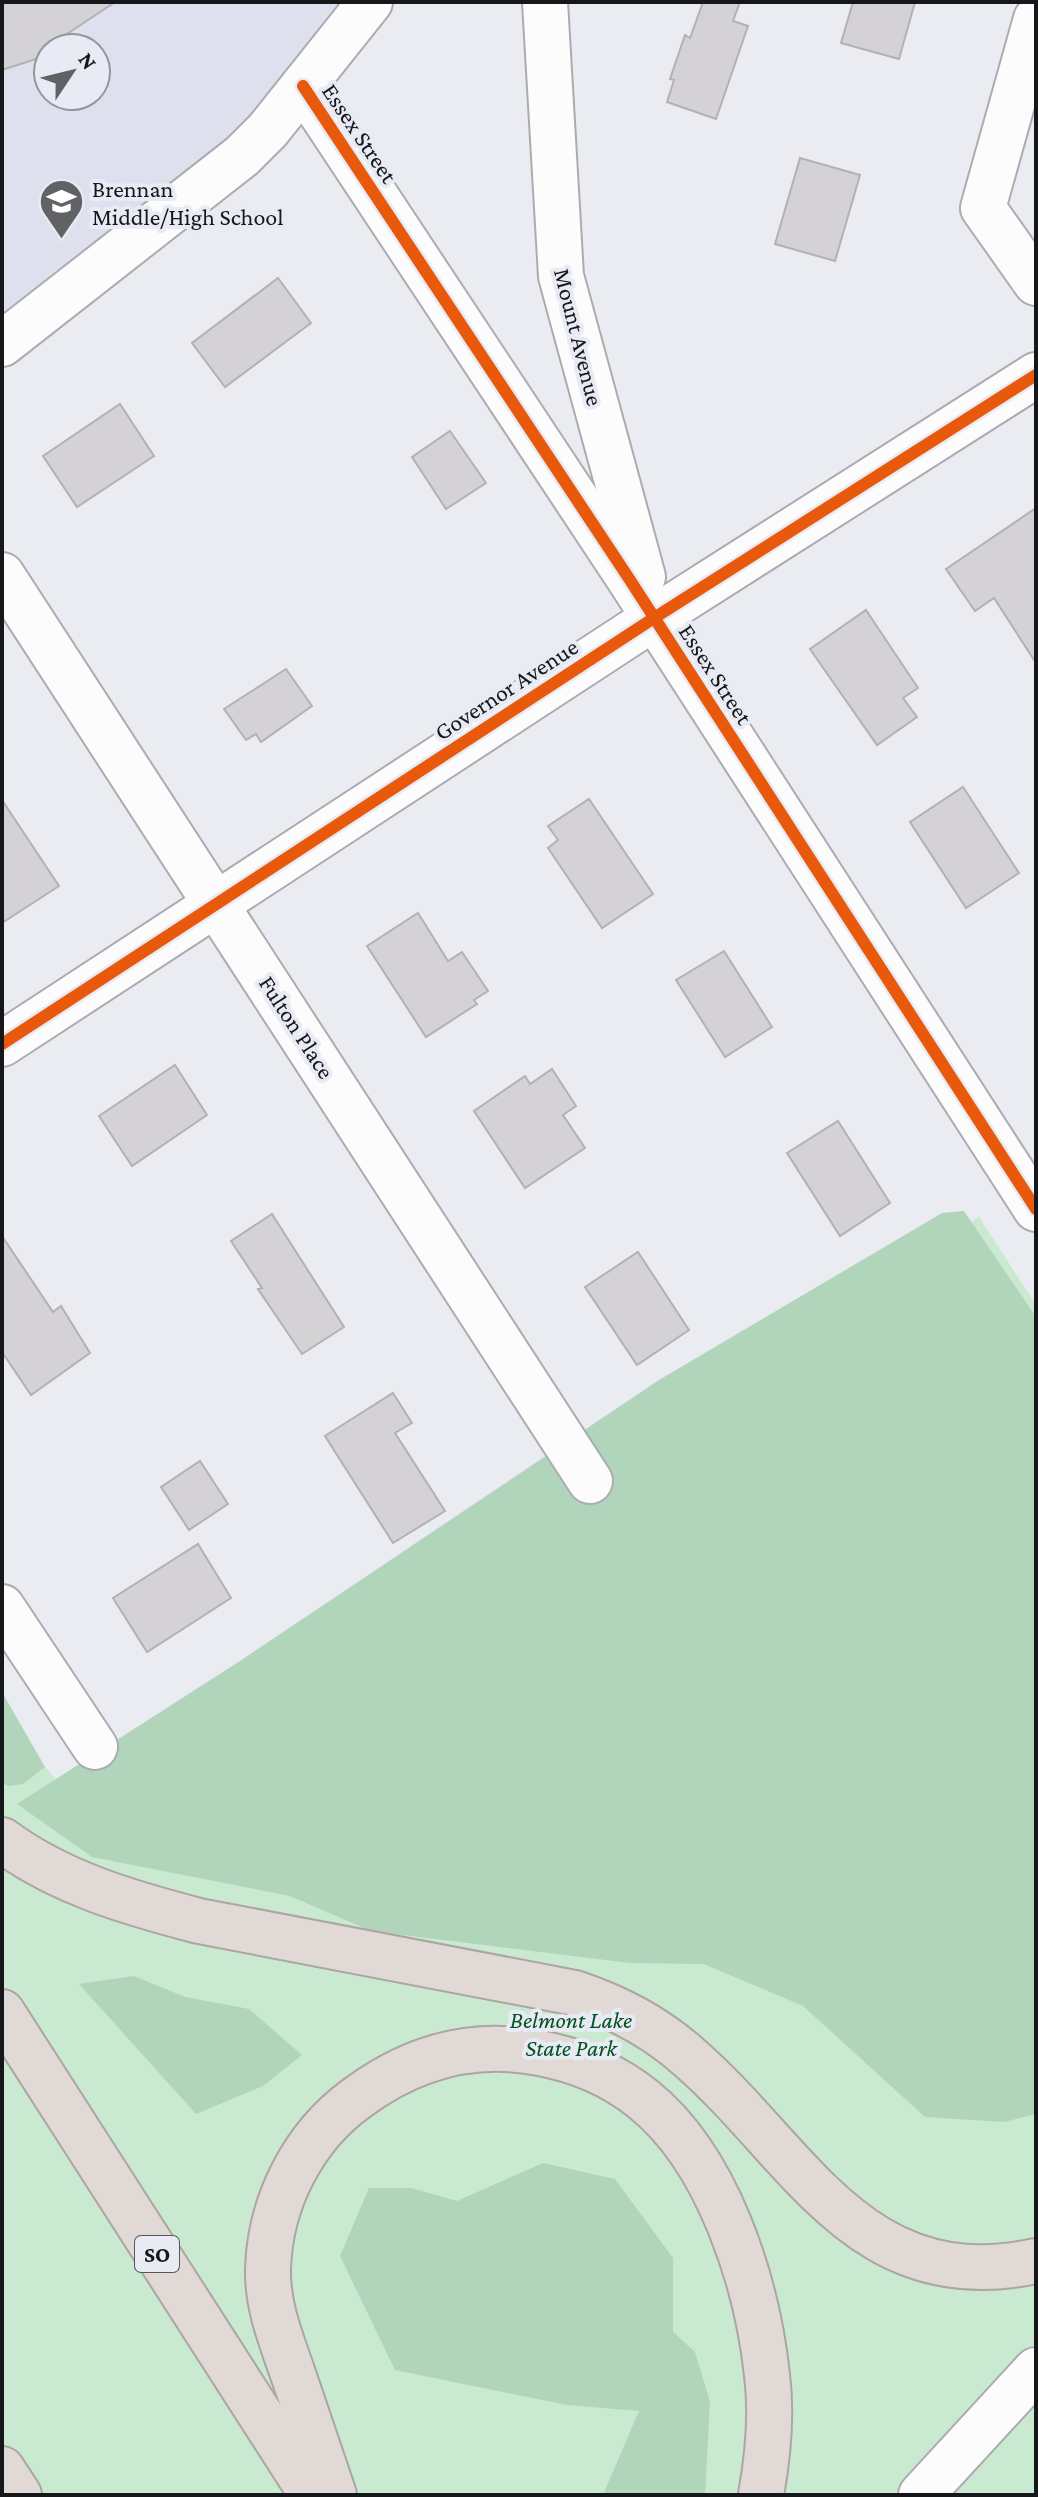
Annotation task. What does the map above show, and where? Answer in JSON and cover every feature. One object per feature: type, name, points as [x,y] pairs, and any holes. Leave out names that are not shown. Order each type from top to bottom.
[{"type":"highway","points":[[2,1840],[39,1863],[105,1895],[199,1921],[575,1993],[602,2002],[662,2036],[690,2058],[824,2198],[848,2220],[875,2238],[935,2261],[964,2265],[1018,2265],[1036,2261]]},
{"type":"highway","name":"SO","points":[[2,2012],[312,2495]]},
{"type":"highway","points":[[334,2495],[275,2322],[268,2269],[276,2214],[287,2184],[303,2156],[321,2129],[344,2107],[395,2073],[422,2060],[483,2048],[515,2048],[585,2065],[616,2080],[643,2099],[667,2120],[688,2147],[708,2181],[734,2239],[752,2292],[762,2335],[768,2377],[768,2456],[761,2495]]},
{"type":"highway","points":[[2,2469],[19,2495]]},
{"type":"street","points":[[2,344],[242,156],[268,130],[370,2]]},
{"type":"street","name":"Mount Avenue","points":[[545,2],[561,276],[654,618]]},
{"type":"street","points":[[1036,19],[983,208],[1036,283]]},
{"type":"street","name":"Essex Street","points":[[303,86],[654,618],[1036,1209]]},
{"type":"street","name":"Governor Avenue","points":[[2,1044],[654,618],[1036,375]]},
{"type":"street","name":"Fulton Place","points":[[2,575],[590,1481]]},
{"type":"street","points":[[2,1607],[95,1747]]},
{"type":"street","points":[[921,2495],[1036,2370]]},
{"type":"shaded area","name":"Brennan Middle/High School","points":[[2,2],[342,2],[237,142],[2,341]]},
{"type":"green space","points":[[964,1211],[1036,1317],[1036,2114],[1004,2122],[925,2117],[803,2006],[704,1964],[630,1963],[371,1931],[290,1896],[92,1857],[17,1804],[240,1661],[659,1380],[942,1213]]},
{"type":"green space","name":"Belmont Lake State Park","points":[[979,1217],[1036,1305],[1036,2495],[2,2495],[2,1715],[39,1772],[45,1767],[56,1779],[48,1785],[66,1812]]},
{"type":"green space","points":[[2,1692],[45,1767],[23,1784],[8,1786],[2,1782]]},
{"type":"green space","points":[[134,1976],[185,1997],[249,2009],[302,2055],[263,2086],[196,2114],[79,1984]]},
{"type":"green space","points":[[543,2163],[615,2179],[673,2258],[673,2332],[695,2352],[710,2402],[705,2495],[603,2495],[639,2411],[567,2405],[395,2370],[340,2256],[369,2188],[411,2188],[457,2201]]},
{"type":"building","points":[[2,2],[115,2],[70,32],[32,32],[32,60],[2,70]]},
{"type":"building","points":[[703,2],[740,2],[733,21],[748,26],[716,119],[667,102],[674,80],[670,79],[685,35],[690,38]]},
{"type":"building","points":[[853,2],[915,2],[899,59],[841,43]]},
{"type":"building","points":[[800,158],[860,175],[835,261],[775,244]]},
{"type":"building","points":[[278,278],[311,323],[225,387],[192,343]]},
{"type":"building","points":[[120,404],[154,456],[77,507],[43,456]]},
{"type":"building","points":[[450,431],[486,483],[446,509],[412,457]]},
{"type":"building","points":[[1036,508],[1036,663],[994,598],[975,611],[946,569]]},
{"type":"building","points":[[866,610],[918,688],[903,698],[917,717],[877,745],[810,649]]},
{"type":"building","points":[[286,669],[312,706],[261,742],[256,734],[246,740],[224,709]]},
{"type":"building","points":[[963,787],[1019,873],[966,908],[910,822]]},
{"type":"building","points":[[589,799],[653,894],[602,928],[548,848],[558,840],[548,826]]},
{"type":"building","points":[[2,800],[59,886],[2,923]]},
{"type":"building","points":[[418,913],[448,961],[462,952],[488,991],[474,1000],[477,1004],[426,1037],[367,946]]},
{"type":"building","points":[[724,951],[772,1027],[725,1057],[676,980]]},
{"type":"building","points":[[175,1065],[207,1115],[132,1166],[99,1116]]},
{"type":"building","points":[[552,1069],[576,1106],[563,1115],[585,1148],[525,1188],[474,1111],[525,1076],[530,1084]]},
{"type":"building","points":[[838,1121],[890,1203],[840,1236],[787,1153]]},
{"type":"building","points":[[272,1214],[344,1327],[302,1354],[258,1289],[262,1288],[231,1241]]},
{"type":"building","points":[[2,1236],[53,1312],[61,1306],[90,1353],[31,1395],[2,1352]]},
{"type":"building","points":[[638,1252],[689,1330],[637,1365],[585,1287]]},
{"type":"building","points":[[393,1393],[412,1423],[395,1433],[445,1511],[393,1543],[325,1436]]},
{"type":"building","points":[[200,1461],[228,1504],[189,1530],[161,1487]]},
{"type":"building","points":[[198,1544],[231,1598],[147,1652],[113,1598]]},
{"type":"cycle path","points":[[303,86],[628,577],[1036,1209]]},
{"type":"cycle path","points":[[2,1044],[654,618],[1036,375]]},
{"type":"place","name":"Brennan Middle/High School","points":[[61,241]]}]
